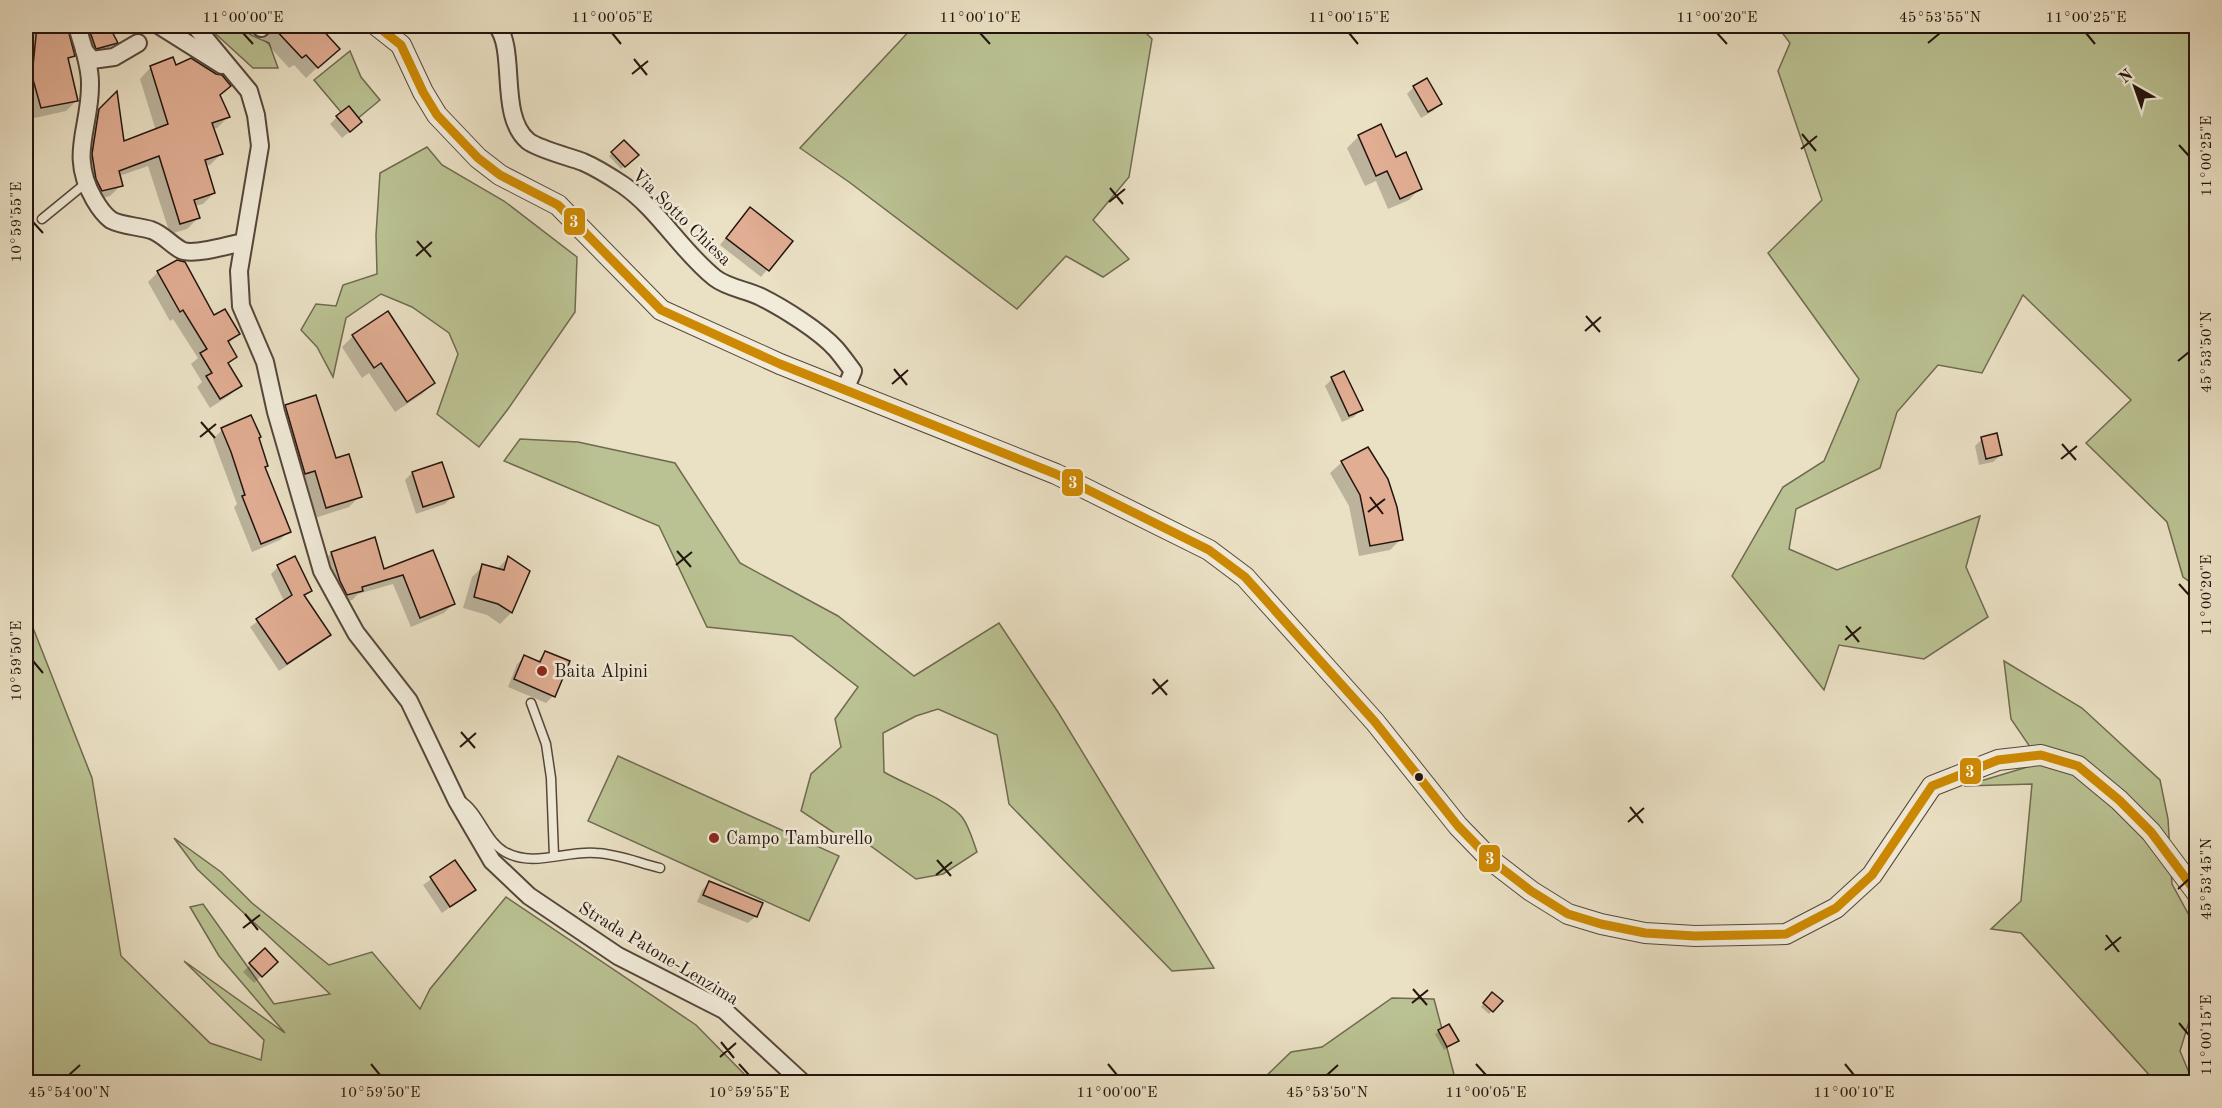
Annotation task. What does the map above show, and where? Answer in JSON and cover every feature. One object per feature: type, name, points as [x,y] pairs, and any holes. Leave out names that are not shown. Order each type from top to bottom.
[{"type":"street","points":[[77,26],[91,80],[90,101],[83,127],[81,148],[86,183],[105,215],[113,221],[151,230],[162,235],[182,251],[193,252],[243,242],[260,146],[256,115],[249,91],[195,26]]},
{"type":"street","points":[[160,26],[235,74]]},
{"type":"street","points":[[377,26],[401,45],[423,92],[437,115],[478,158],[500,175],[558,205],[661,310],[780,364],[1056,474],[1209,550],[1245,577],[1375,722],[1458,826],[1492,861],[1568,914],[1600,924],[1645,933],[1695,936],[1786,934],[1836,908],[1872,875],[1932,786],[1998,760],[2041,755],[2078,766],[2119,800],[2151,832],[2196,892]]},
{"type":"street","name":"Via Sotto Chiesa","points":[[497,26],[504,33],[508,84],[514,118],[517,128],[529,142],[586,163],[624,186],[663,222],[693,257],[717,280],[761,297],[797,319],[835,348],[853,370],[845,390]]},
{"type":"street","points":[[84,50],[92,60],[114,57],[138,43]]},
{"type":"street","name":"Strada Patone-Lenzima","points":[[243,242],[238,271],[241,306],[265,362],[276,412],[322,571],[356,633],[409,701],[455,796],[492,861],[530,896],[618,956],[723,1011],[802,1083]]},
{"type":"lane","points":[[42,219],[86,183]]},
{"type":"lane","points":[[531,704],[546,744],[551,778],[554,856]]},
{"type":"lane","points":[[455,796],[470,806],[502,851],[525,859],[539,860],[579,852],[599,853],[660,868]]},
{"type":"green space","points":[[207,26],[240,26],[251,35],[269,43],[278,68],[253,68]]},
{"type":"green space","points":[[914,26],[1139,26],[1152,39],[1129,177],[1093,220],[1129,259],[1103,277],[1066,256],[1017,309],[849,182],[800,148]]},
{"type":"green space","points":[[1777,26],[2196,26],[2196,586],[2183,577],[2167,522],[2086,443],[2131,400],[2023,295],[1982,373],[1938,365],[1897,412],[1880,468],[1796,509],[1789,549],[1837,570],[1980,516],[1966,567],[1988,617],[1924,659],[1839,645],[1824,690],[1732,576],[1783,487],[1824,461],[1859,379],[1768,253],[1822,200],[1778,71],[1790,43]]},
{"type":"green space","points":[[350,51],[361,77],[380,100],[351,124],[314,80]]},
{"type":"green space","points":[[427,147],[442,165],[504,201],[577,257],[575,312],[479,447],[437,414],[458,354],[449,333],[412,307],[381,294],[346,318],[333,377],[317,347],[301,330],[316,304],[336,306],[343,285],[377,274],[376,235],[380,173]]},
{"type":"green space","points":[[520,439],[578,442],[675,463],[740,563],[838,616],[914,676],[999,623],[1058,712],[1214,968],[1172,971],[1009,804],[997,735],[938,709],[916,716],[883,733],[884,772],[937,798],[956,811],[967,825],[977,852],[943,874],[916,879],[861,839],[839,836],[801,811],[811,774],[841,747],[835,719],[858,687],[792,636],[707,627],[659,526],[504,461]]},
{"type":"green space","points":[[26,610],[92,778],[121,956],[210,1043],[261,1060],[264,1040],[184,961],[285,1033],[219,956],[190,907],[203,904],[274,1004],[330,994],[197,869],[174,838],[221,872],[252,903],[329,965],[372,952],[420,1009],[430,989],[506,897],[696,1025],[752,1082],[26,1082]]},
{"type":"green space","points":[[2004,661],[2082,708],[2160,780],[2168,819],[2172,884],[2196,928],[2196,999],[2180,1051],[2193,1082],[2153,1082],[2151,1077],[2021,933],[1991,929],[2021,901],[2032,784],[1964,786],[2041,763],[2011,719]]},
{"type":"green space","name":"Campo Tamburello","points":[[618,756],[839,856],[809,921],[588,821]]},
{"type":"green space","points":[[1392,998],[1434,999],[1456,1082],[1260,1082],[1291,1052],[1322,1047]]},
{"type":"building","points":[[37,26],[67,26],[75,56],[68,58],[78,101],[41,108],[32,76]]},
{"type":"building","points":[[88,26],[109,26],[118,43],[96,49]]},
{"type":"building","points":[[272,26],[319,26],[340,49],[318,68],[306,55],[302,58]]},
{"type":"building","points":[[173,57],[176,65],[191,58],[216,74],[222,75],[231,86],[220,95],[230,117],[212,123],[223,154],[205,160],[215,193],[194,200],[200,218],[180,224],[159,156],[119,171],[123,186],[102,191],[96,179],[92,154],[99,109],[117,91],[124,141],[168,124],[150,66]]},
{"type":"building","points":[[1427,78],[1442,104],[1428,112],[1413,86]]},
{"type":"building","points":[[349,106],[362,122],[350,132],[336,116]]},
{"type":"building","points":[[1381,124],[1396,157],[1406,152],[1422,189],[1400,199],[1387,171],[1376,176],[1358,135]]},
{"type":"building","points":[[624,140],[639,155],[625,167],[611,152]]},
{"type":"building","points":[[750,207],[793,241],[769,271],[726,238]]},
{"type":"building","points":[[177,260],[185,262],[214,315],[225,309],[240,334],[228,341],[237,357],[228,363],[242,386],[220,399],[206,376],[212,373],[200,353],[207,349],[183,310],[180,312],[157,271]]},
{"type":"building","points":[[388,311],[435,383],[407,402],[381,363],[374,368],[352,335]]},
{"type":"building","points":[[1344,371],[1363,410],[1349,416],[1331,377]]},
{"type":"building","points":[[316,395],[336,458],[349,454],[362,497],[326,508],[315,471],[305,474],[285,405]]},
{"type":"building","points":[[251,415],[261,437],[259,438],[268,466],[265,467],[291,532],[261,544],[242,496],[245,495],[221,428]]},
{"type":"building","points":[[1997,433],[2002,455],[1986,459],[1981,437]]},
{"type":"building","points":[[1368,447],[1388,479],[1397,507],[1403,540],[1370,546],[1360,495],[1341,461]]},
{"type":"building","points":[[442,462],[454,497],[423,507],[412,472]]},
{"type":"building","points":[[375,537],[384,569],[433,550],[455,604],[420,618],[403,575],[362,587],[363,591],[347,595],[331,552]]},
{"type":"building","points":[[295,556],[312,591],[304,595],[331,635],[287,664],[256,619],[292,595],[277,565]]},
{"type":"building","points":[[508,556],[530,571],[512,613],[498,604],[474,597],[482,564],[504,570]]},
{"type":"building","name":"Baita Alpini","points":[[545,651],[570,661],[555,697],[514,679],[524,655],[540,662]]},
{"type":"building","points":[[455,860],[476,890],[450,907],[430,877]]},
{"type":"building","points":[[709,881],[763,903],[757,917],[703,895]]},
{"type":"building","points":[[265,948],[278,962],[262,977],[249,963]]},
{"type":"building","points":[[1492,992],[1503,1001],[1493,1012],[1483,1003]]},
{"type":"building","points":[[1449,1024],[1459,1041],[1447,1047],[1438,1030]]},
{"type":"transit line","name":"3","points":[[377,26],[401,45],[423,92],[437,115],[478,158],[500,175],[558,205],[661,310],[780,364],[1056,474],[1209,550],[1245,577],[1375,722],[1458,826],[1492,861],[1531,891],[1568,914],[1601,924],[1645,933],[1695,936],[1786,934],[1836,908],[1872,875],[1932,786],[1998,760],[2041,755],[2078,766],[2119,800],[2151,832],[2196,892]]},
{"type":"place","name":"Baita Alpini","points":[[542,671]]},
{"type":"place","name":"Campo Tamburello","points":[[714,838]]}]
